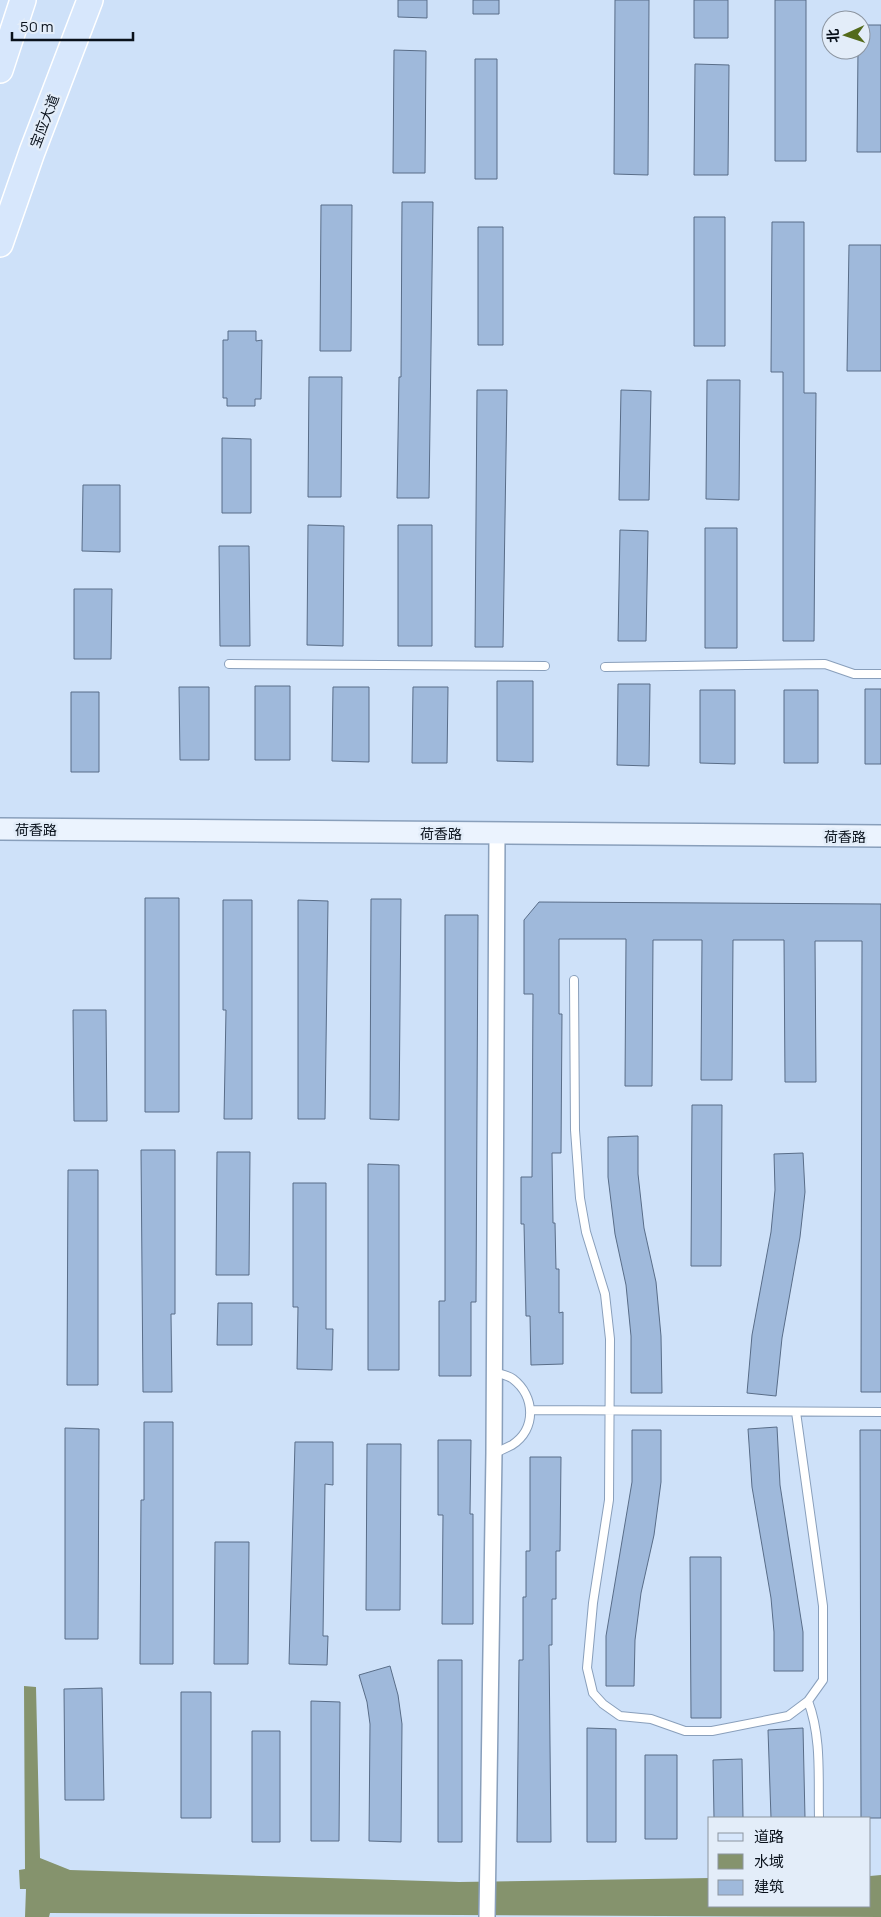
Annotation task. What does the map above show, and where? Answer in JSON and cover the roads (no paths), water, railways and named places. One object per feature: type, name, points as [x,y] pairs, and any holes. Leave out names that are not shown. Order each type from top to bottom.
[{"type":"main road","points":[[0,70],[23,0]]},
{"type":"main road","name":"宝应大道","points":[[0,244],[32,152],[90,0]]},
{"type":"street","name":"荷香路","points":[[0,829],[881,836]]},
{"type":"street","points":[[488,1917],[487,1878],[494,1454],[497,833]]},
{"type":"lane","points":[[230,664],[545,666]]},
{"type":"lane","points":[[605,667],[825,664],[854,674],[881,674]]},
{"type":"lane","points":[[574,980],[575,1130],[580,1198],[586,1232],[605,1294],[610,1339],[612,1410],[609,1500],[593,1603],[587,1668],[594,1693],[603,1704],[620,1716],[651,1719],[685,1731],[712,1731],[788,1716],[808,1700],[823,1680],[824,1606],[796,1412]]},
{"type":"lane","points":[[494,1372],[512,1378],[523,1390],[532,1410],[530,1421],[525,1431],[513,1444],[494,1454]]},
{"type":"lane","points":[[532,1410],[881,1412]]},
{"type":"lane","points":[[808,1700],[814,1716],[818,1747],[819,1817]]},
{"type":"water","points":[[24,1686],[36,1687],[40,1858],[70,1870],[459,1882],[708,1878],[708,1907],[871,1907],[871,1876],[881,1875],[881,1917],[50,1913],[49,1917],[25,1917],[26,1889],[20,1889],[19,1870],[25,1869]]}]
